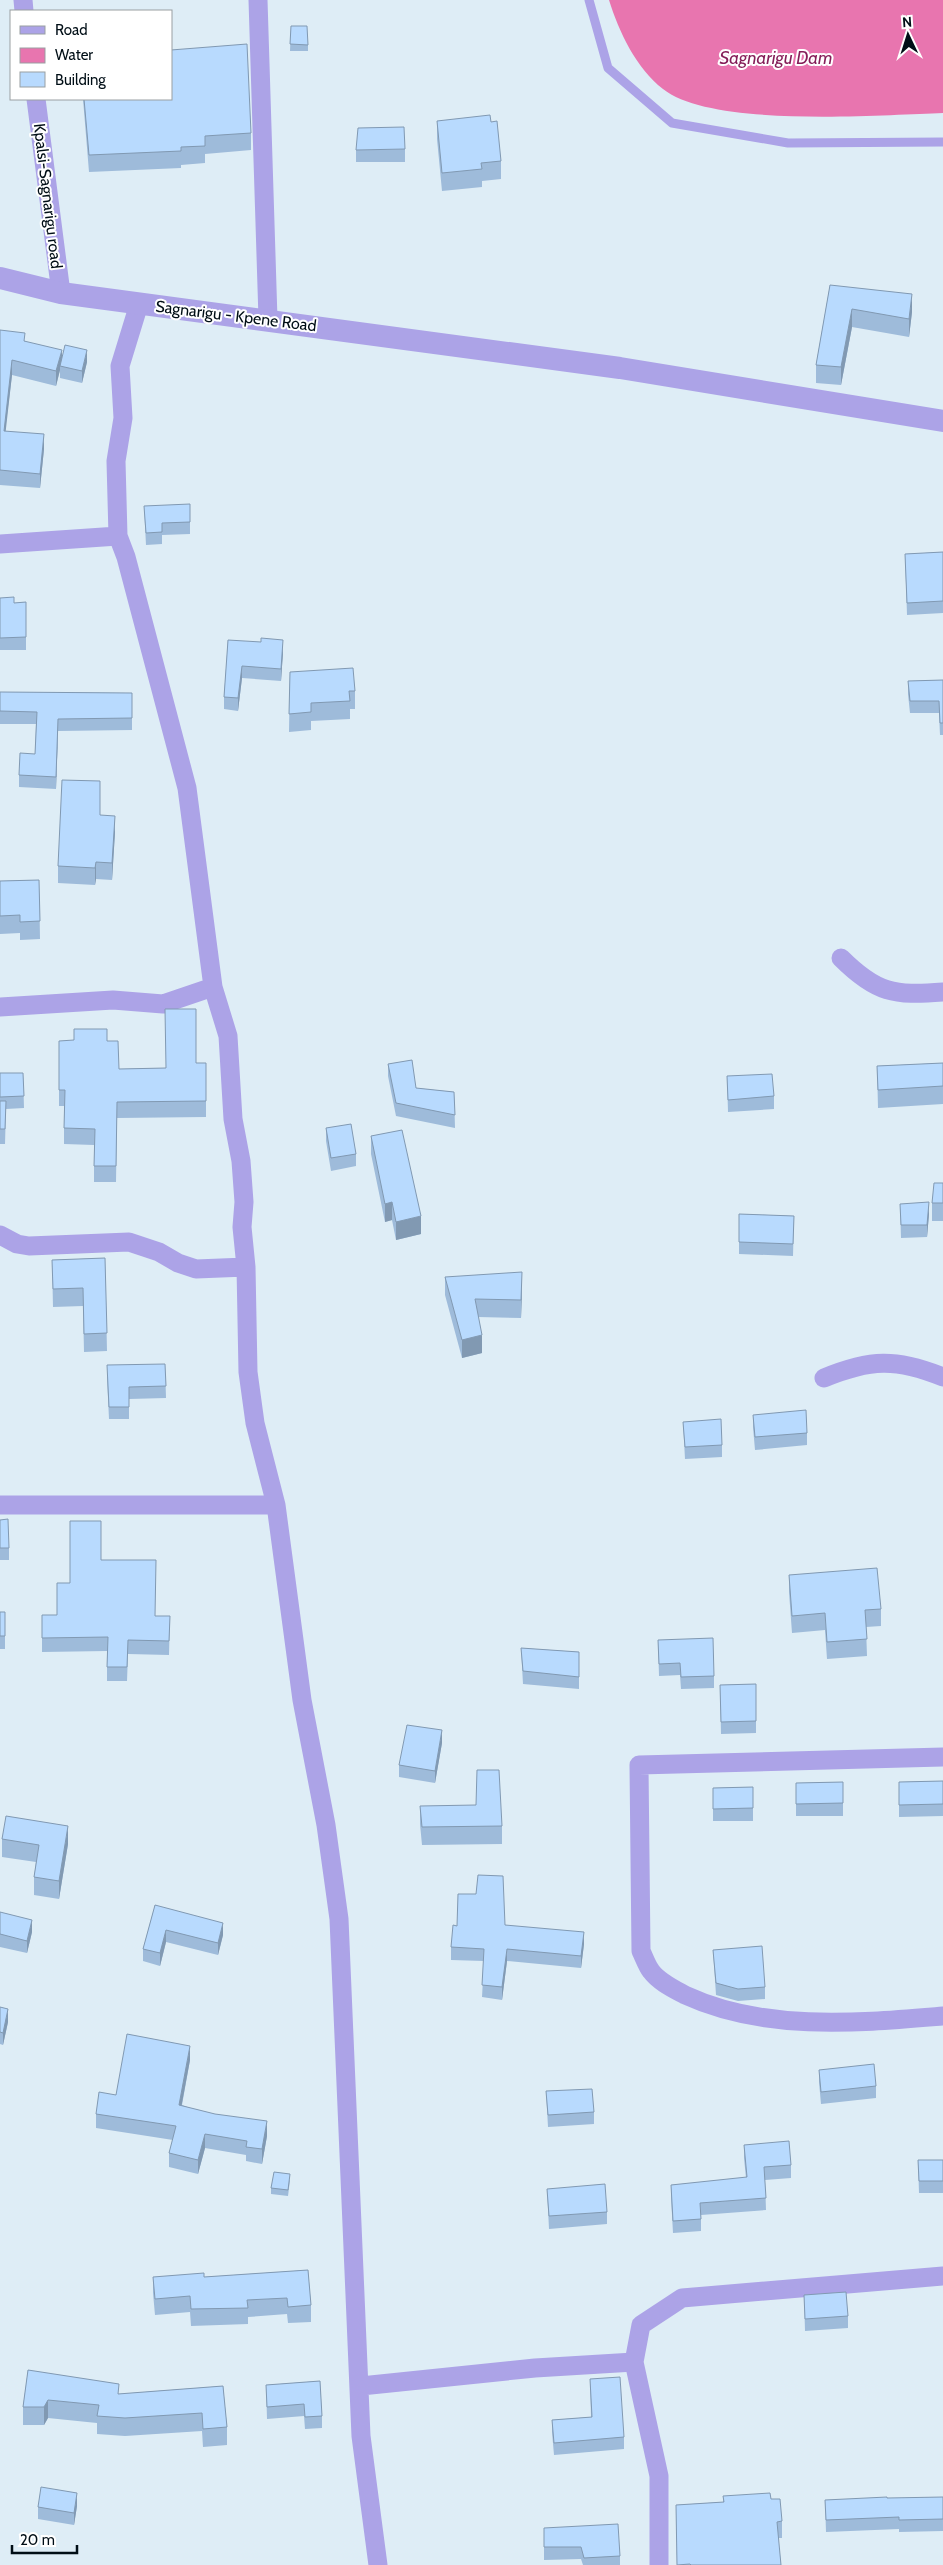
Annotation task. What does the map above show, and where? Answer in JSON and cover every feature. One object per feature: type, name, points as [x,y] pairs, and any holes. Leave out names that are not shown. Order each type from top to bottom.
[{"type":"street","points":[[258,0],[268,319]]},
{"type":"street","name":"Kpalsi-Sagnarigu road","points":[[36,100],[61,293]]},
{"type":"street","name":"Sagnarigu - Kpene Road","points":[[0,278],[61,293],[268,319],[701,381],[943,421]]},
{"type":"street","points":[[139,304],[120,366],[123,418],[116,461],[118,536],[167,708],[187,788],[213,987],[228,1036],[233,1119],[241,1161],[244,1202],[242,1228],[246,1267],[248,1372],[255,1423],[276,1505],[302,1700],[326,1825],[339,1919],[362,2436],[378,2565]]},
{"type":"street","points":[[0,544],[118,536]]},
{"type":"street","points":[[841,958],[861,978],[886,991],[943,992]]},
{"type":"street","points":[[0,1007],[114,1000],[163,1004],[213,987]]},
{"type":"street","points":[[0,1235],[29,1246],[129,1242],[159,1252],[178,1263],[196,1269],[246,1267]]},
{"type":"street","points":[[824,1378],[852,1366],[869,1363],[895,1363],[912,1366],[943,1377]]},
{"type":"street","points":[[0,1505],[276,1505]]},
{"type":"street","points":[[943,1757],[639,1765],[641,1951],[651,1972],[664,1983],[700,2002],[730,2012],[773,2019],[837,2021],[943,2016]]},
{"type":"street","points":[[659,2565],[659,2476],[634,2362],[641,2325],[682,2298],[943,2276]]},
{"type":"street","points":[[361,2386],[535,2368],[634,2362]]},
{"type":"lane","points":[[589,0],[608,68],[672,123],[788,143],[943,142]]},
{"type":"water","name":"Sagnarigu Dam","points":[[609,0],[943,0],[943,113],[839,117],[797,116],[756,114],[718,109],[686,101],[663,89],[645,71],[623,37]]},
{"type":"building","points":[[291,26],[307,26],[308,45],[290,44]]},
{"type":"building","points":[[247,44],[251,133],[205,136],[205,146],[181,147],[181,151],[89,155],[84,100],[172,100],[172,50]]},
{"type":"building","points":[[490,115],[491,122],[497,121],[501,161],[481,163],[482,169],[442,173],[437,121]]},
{"type":"building","points":[[404,127],[405,149],[356,150],[358,128]]},
{"type":"building","points":[[830,285],[912,294],[909,319],[852,309],[841,367],[816,365]]},
{"type":"building","points":[[0,330],[25,333],[24,341],[62,350],[56,371],[12,360],[4,431],[44,434],[40,474],[0,470]]},
{"type":"building","points":[[65,345],[87,350],[82,371],[60,366]]},
{"type":"building","points":[[190,504],[190,522],[162,523],[162,532],[146,533],[144,506]]},
{"type":"building","points":[[943,552],[943,601],[907,603],[905,554]]},
{"type":"building","points":[[14,597],[14,603],[26,602],[26,637],[0,638],[0,598]]},
{"type":"building","points":[[261,638],[283,640],[281,669],[242,666],[238,698],[224,697],[228,640],[261,642]]},
{"type":"building","points":[[353,668],[355,691],[349,691],[350,701],[311,703],[311,712],[289,714],[290,672]]},
{"type":"building","points":[[943,680],[943,723],[940,723],[939,701],[910,701],[908,681]]},
{"type":"building","points":[[0,692],[132,693],[132,718],[58,719],[56,777],[19,775],[20,753],[35,754],[37,712],[0,711]]},
{"type":"building","points":[[62,780],[100,781],[100,815],[115,816],[112,863],[96,862],[95,868],[58,866]]},
{"type":"building","points":[[39,880],[40,921],[20,922],[20,915],[0,916],[0,881]]},
{"type":"building","points":[[165,1009],[196,1009],[196,1063],[206,1063],[206,1101],[117,1102],[116,1166],[94,1166],[95,1129],[64,1128],[65,1090],[59,1090],[59,1041],[74,1040],[74,1029],[107,1029],[107,1041],[118,1041],[119,1069],[166,1068]]},
{"type":"building","points":[[412,1060],[416,1088],[454,1092],[455,1115],[396,1103],[388,1064]]},
{"type":"building","points":[[943,1063],[943,1086],[878,1090],[877,1066]]},
{"type":"building","points":[[0,1073],[23,1073],[24,1096],[0,1097]]},
{"type":"building","points":[[772,1074],[774,1096],[728,1100],[727,1076]]},
{"type":"building","points":[[0,1101],[6,1101],[5,1129],[0,1129]]},
{"type":"building","points":[[351,1124],[356,1154],[331,1158],[326,1128]]},
{"type":"building","points":[[402,1130],[421,1216],[396,1222],[392,1202],[385,1204],[371,1136]]},
{"type":"building","points":[[934,1183],[943,1183],[943,1203],[932,1203]]},
{"type":"building","points":[[929,1202],[927,1225],[901,1225],[900,1204]]},
{"type":"building","points":[[739,1214],[794,1216],[793,1244],[739,1242]]},
{"type":"building","points":[[105,1258],[107,1333],[84,1334],[83,1288],[53,1289],[52,1260]]},
{"type":"building","points":[[522,1272],[521,1300],[475,1299],[482,1335],[462,1340],[445,1277]]},
{"type":"building","points":[[165,1364],[166,1386],[129,1387],[129,1407],[109,1407],[107,1365]]},
{"type":"building","points":[[806,1410],[807,1433],[755,1437],[753,1415]]},
{"type":"building","points":[[721,1419],[722,1445],[685,1447],[683,1422]]},
{"type":"building","points":[[8,1519],[9,1548],[0,1548],[0,1520]]},
{"type":"building","points":[[70,1521],[101,1521],[101,1560],[156,1560],[155,1616],[170,1616],[169,1641],[128,1640],[127,1667],[107,1667],[108,1637],[42,1638],[42,1615],[57,1615],[57,1583],[70,1583]]},
{"type":"building","points":[[877,1568],[881,1609],[865,1610],[867,1639],[827,1642],[825,1613],[792,1616],[789,1575]]},
{"type":"building","points":[[0,1612],[5,1612],[5,1636],[0,1636]]},
{"type":"building","points":[[713,1638],[714,1676],[681,1677],[680,1663],[659,1664],[658,1640]]},
{"type":"building","points":[[521,1648],[579,1652],[579,1677],[523,1671]]},
{"type":"building","points":[[756,1684],[756,1721],[721,1722],[720,1685]]},
{"type":"building","points":[[407,1725],[442,1730],[435,1771],[399,1765]]},
{"type":"building","points":[[477,1770],[499,1770],[502,1826],[422,1827],[420,1806],[476,1805]]},
{"type":"building","points":[[943,1781],[943,1804],[899,1805],[899,1782]]},
{"type":"building","points":[[843,1782],[843,1803],[796,1804],[796,1783]]},
{"type":"building","points":[[753,1787],[753,1808],[713,1809],[713,1788]]},
{"type":"building","points":[[6,1816],[68,1826],[59,1881],[34,1877],[39,1845],[2,1839]]},
{"type":"building","points":[[478,1875],[503,1876],[505,1925],[584,1932],[581,1956],[507,1949],[502,1987],[482,1985],[484,1949],[451,1947],[453,1925],[457,1926],[458,1894],[476,1894]]},
{"type":"building","points":[[155,1905],[223,1923],[218,1943],[166,1930],[160,1953],[143,1949]]},
{"type":"building","points":[[0,1912],[32,1920],[27,1941],[0,1934]]},
{"type":"building","points":[[762,1946],[765,1987],[738,1989],[716,1983],[713,1950]]},
{"type":"building","points":[[0,2007],[8,2009],[3,2033],[0,2032]]},
{"type":"building","points":[[127,2034],[190,2046],[179,2105],[215,2114],[267,2121],[262,2149],[246,2147],[247,2141],[205,2134],[198,2160],[169,2153],[176,2126],[96,2114],[99,2092],[116,2095]]},
{"type":"building","points":[[874,2064],[876,2086],[821,2092],[819,2070]]},
{"type":"building","points":[[592,2089],[594,2112],[548,2115],[546,2091]]},
{"type":"building","points":[[789,2141],[791,2165],[764,2167],[766,2198],[700,2203],[701,2219],[673,2221],[671,2185],[747,2177],[744,2145]]},
{"type":"building","points":[[918,2160],[943,2160],[943,2181],[919,2181]]},
{"type":"building","points":[[274,2172],[290,2174],[288,2190],[271,2188]]},
{"type":"building","points":[[605,2184],[607,2212],[549,2216],[547,2189]]},
{"type":"building","points":[[308,2270],[311,2305],[288,2307],[287,2298],[247,2300],[248,2308],[191,2309],[190,2296],[155,2299],[153,2277],[204,2273],[204,2277]]},
{"type":"building","points":[[846,2292],[848,2316],[805,2319],[804,2295]]},
{"type":"building","points":[[28,2370],[119,2384],[118,2394],[223,2386],[227,2427],[203,2429],[202,2413],[125,2418],[97,2416],[99,2405],[48,2400],[44,2407],[23,2407]]},
{"type":"building","points":[[620,2377],[624,2437],[554,2443],[552,2420],[592,2417],[590,2379]]},
{"type":"building","points":[[320,2381],[322,2416],[305,2417],[304,2404],[267,2407],[266,2385]]},
{"type":"building","points":[[41,2487],[77,2493],[74,2513],[38,2507]]},
{"type":"building","points":[[770,2493],[771,2499],[780,2499],[782,2521],[777,2522],[781,2565],[677,2565],[676,2505],[724,2502],[723,2496]]},
{"type":"building","points":[[943,2497],[943,2519],[899,2520],[899,2517],[826,2520],[825,2500]]},
{"type":"building","points":[[618,2524],[620,2556],[584,2558],[581,2547],[544,2547],[544,2528]]}]
